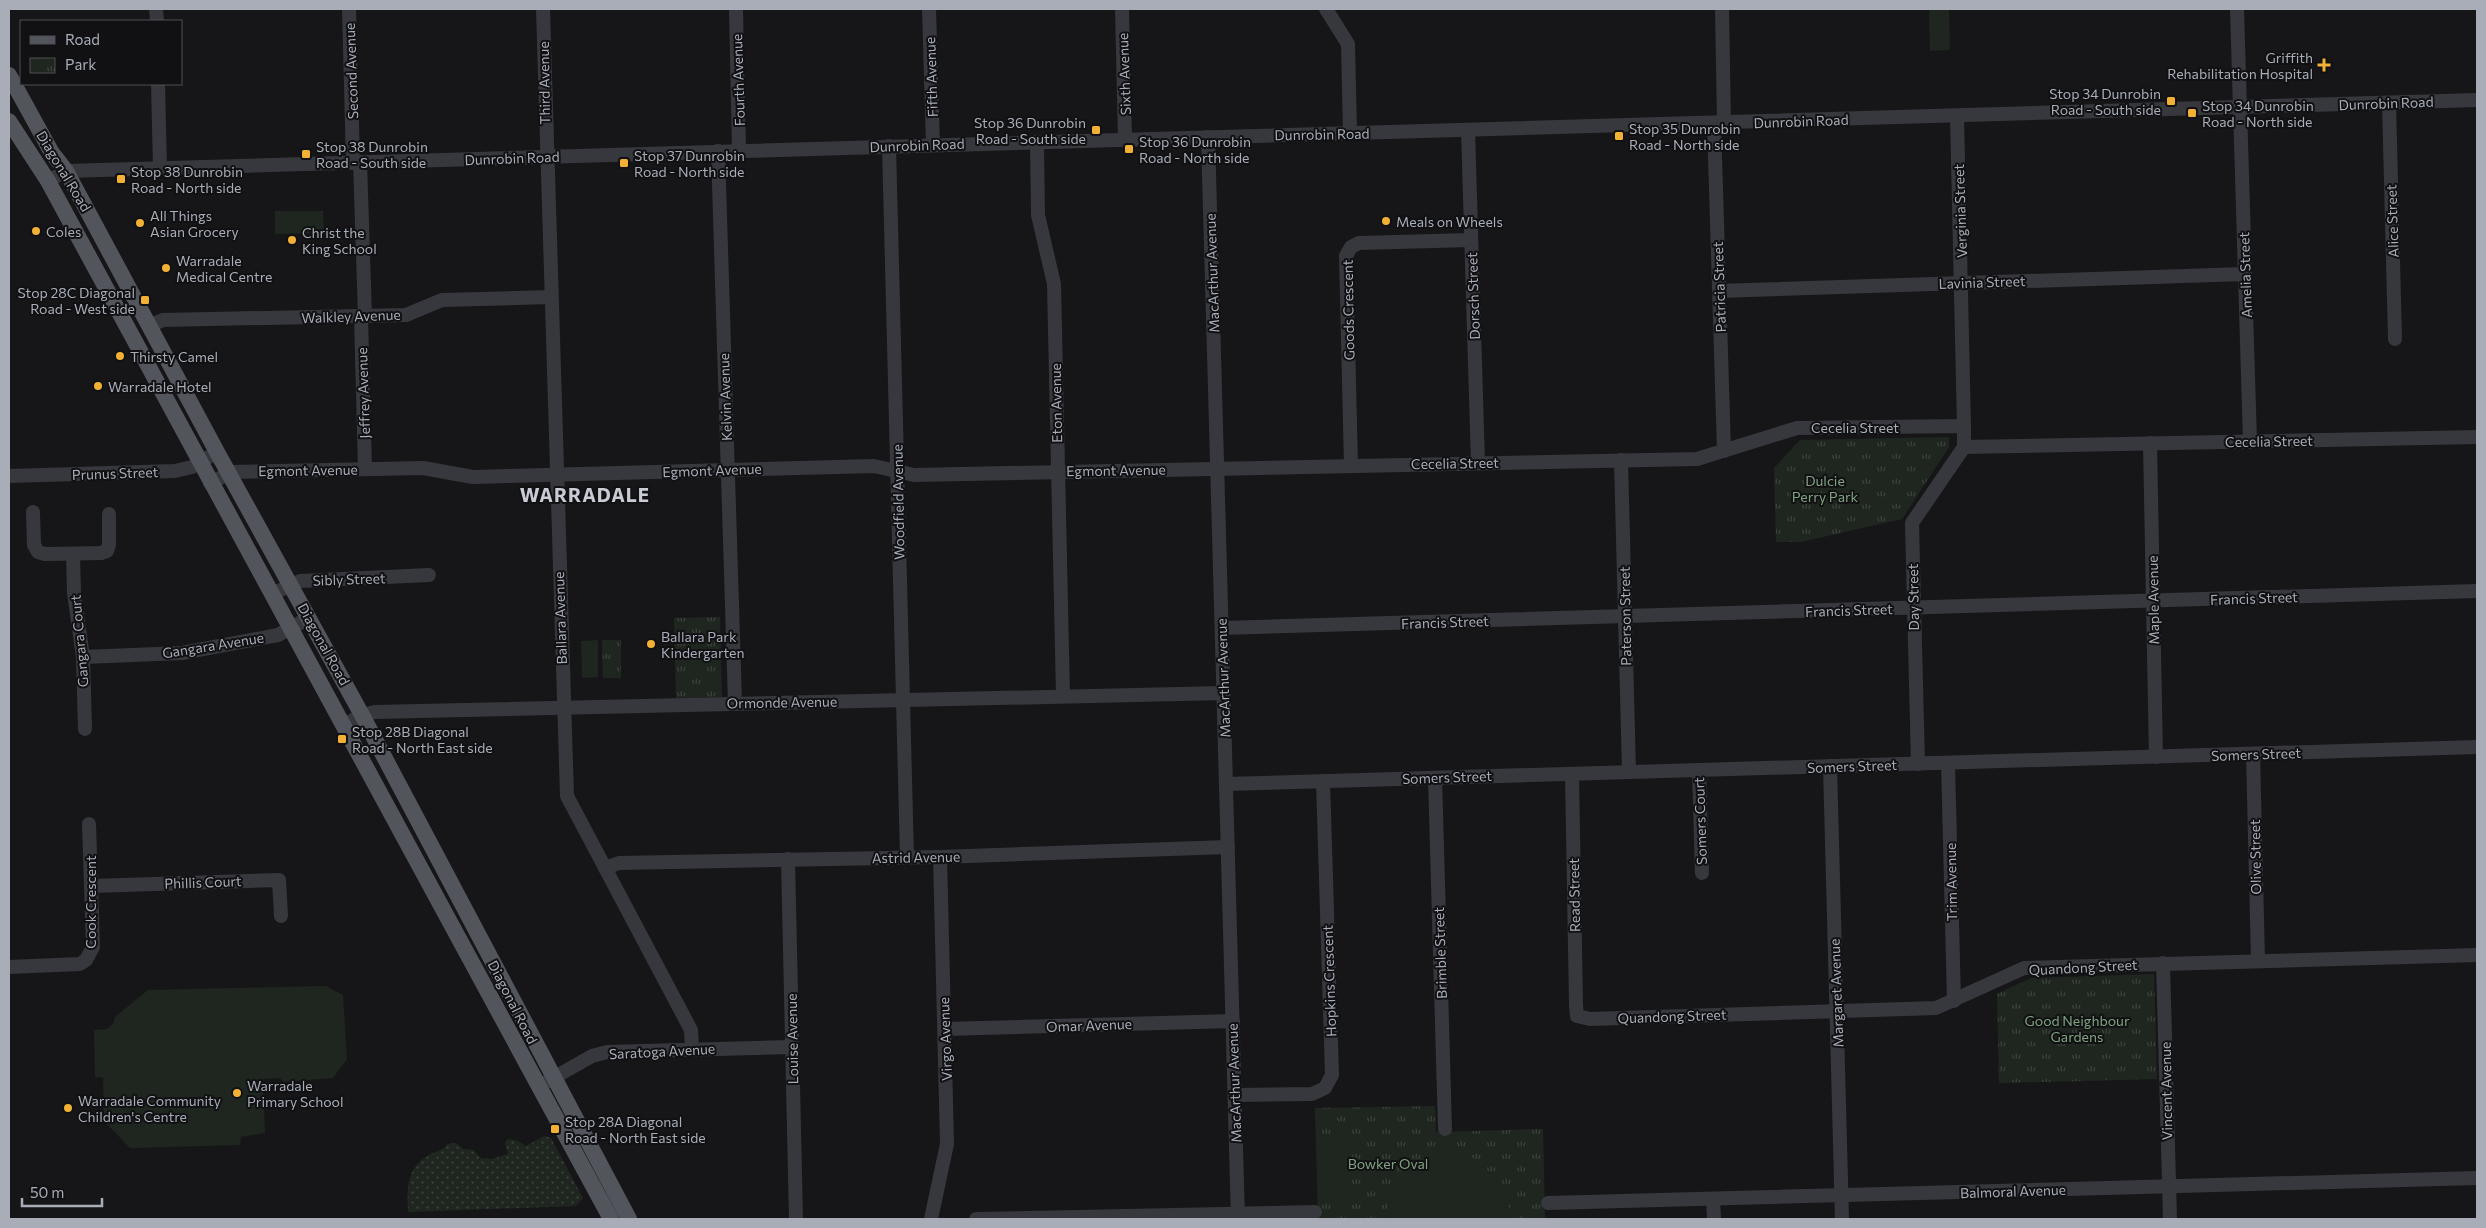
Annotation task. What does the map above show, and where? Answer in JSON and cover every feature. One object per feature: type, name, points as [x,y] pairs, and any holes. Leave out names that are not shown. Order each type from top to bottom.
[{"type":"main road","name":"Diagonal Road","points":[[9,75],[52,154],[66,171],[462,900],[546,1081]]},
{"type":"main road","name":"Diagonal Road","points":[[9,121],[48,181],[290,630],[344,724],[444,908],[546,1081],[619,1218]]},
{"type":"main road","points":[[444,908],[462,900]]},
{"type":"street","name":"Second Avenue","points":[[349,9],[357,162]]},
{"type":"street","name":"Third Avenue","points":[[543,9],[546,157]]},
{"type":"street","name":"Fourth Avenue","points":[[736,9],[739,151]]},
{"type":"street","name":"Fifth Avenue","points":[[929,9],[933,145]]},
{"type":"street","name":"Sixth Avenue","points":[[1122,9],[1126,139]]},
{"type":"street","points":[[1326,9],[1348,44],[1350,133]]},
{"type":"street","name":"Patricia Street","points":[[1722,9],[1719,123],[1719,291],[1724,451]]},
{"type":"street","name":"Amelia Street","points":[[2237,9],[2250,442]]},
{"type":"street","points":[[158,85],[160,168]]},
{"type":"street","name":"Dunrobin Road","points":[[48,181],[66,171],[2477,100]]},
{"type":"street","name":"Alice Street","points":[[2389,103],[2395,339]]},
{"type":"street","name":"Verginia Street","points":[[1957,116],[1964,426]]},
{"type":"street","name":"Dorsch Street","points":[[1468,130],[1478,463]]},
{"type":"street","name":"MacArthur Avenue","points":[[1208,136],[1238,1216]]},
{"type":"street","name":"Eton Avenue","points":[[1037,142],[1038,215],[1054,284],[1063,696]]},
{"type":"street","name":"Woodfield Avenue","points":[[889,146],[907,857]]},
{"type":"street","name":"Kelvin Avenue","points":[[718,151],[735,703]]},
{"type":"street","name":"Ballara Avenue","points":[[546,157],[562,707],[567,796],[691,1030],[692,1049]]},
{"type":"street","name":"Jeffrey Avenue","points":[[357,162],[363,317],[365,469]]},
{"type":"street","name":"Goods Crescent","points":[[1351,466],[1346,256],[1350,247],[1359,243],[1472,240]]},
{"type":"street","name":"Lavinia Street","points":[[1719,291],[2245,274]]},
{"type":"street","name":"Walkley Avenue","points":[[149,326],[163,320],[406,315],[442,300],[551,297]]},
{"type":"street","points":[[1964,426],[1964,447]]},
{"type":"street","name":"Cecelia Street","points":[[1217,468],[1698,459],[1797,428],[1964,426]]},
{"type":"street","name":"Cecelia Street","points":[[1964,447],[2477,437]]},
{"type":"street","name":"Maple Avenue","points":[[2150,443],[2156,757]]},
{"type":"street","name":"Day Street","points":[[1918,764],[1912,523],[1964,447]]},
{"type":"street","name":"Prunus Street","points":[[9,476],[175,471],[200,464],[217,452]]},
{"type":"street","name":"Paterson Street","points":[[1621,460],[1628,772]]},
{"type":"street","name":"Egmont Avenue","points":[[210,483],[229,472],[423,468],[473,477],[874,466],[914,475],[1217,468]]},
{"type":"street","points":[[33,512],[34,545],[38,552],[45,554],[102,553],[107,551],[109,545],[109,514]]},
{"type":"street","name":"Gangara Court","points":[[73,554],[74,593],[83,657],[85,729]]},
{"type":"street","name":"Sibly Street","points":[[272,594],[300,581],[430,575]]},
{"type":"street","name":"Francis Street","points":[[1222,628],[2477,591]]},
{"type":"street","name":"Gangara Avenue","points":[[83,657],[182,653],[278,635],[309,618]]},
{"type":"street","name":"Ormonde Avenue","points":[[344,724],[362,715],[375,712],[1223,693]]},
{"type":"street","name":"Somers Street","points":[[1226,784],[2477,747]]},
{"type":"street","name":"Olive Street","points":[[2253,754],[2258,960]]},
{"type":"street","name":"Trim Avenue","points":[[1948,763],[1954,1001]]},
{"type":"street","name":"Margaret Avenue","points":[[1830,766],[1842,1219]]},
{"type":"street","name":"Somers Court","points":[[1699,770],[1702,872]]},
{"type":"street","name":"Read Street","points":[[1572,774],[1577,1016]]},
{"type":"street","name":"Brimble Street","points":[[1435,778],[1445,1129]]},
{"type":"street","name":"Hopkins Crescent","points":[[1235,1095],[1312,1094],[1325,1088],[1332,1076],[1323,781]]},
{"type":"street","name":"Cook Crescent","points":[[9,966],[80,964],[86,960],[93,948],[89,824]]},
{"type":"street","name":"Astrid Avenue","points":[[605,868],[619,862],[940,857],[1228,847]]},
{"type":"street","name":"Virgo Avenue","points":[[931,1219],[947,1144],[940,857]]},
{"type":"street","name":"Louise Avenue","points":[[788,859],[796,1219]]},
{"type":"street","name":"Phillis Court","points":[[91,886],[279,880],[281,916]]},
{"type":"street","name":"Quandong Street","points":[[1577,1016],[1590,1019],[1936,1008],[2024,968],[2477,955]]},
{"type":"street","name":"Vincent Avenue","points":[[2164,963],[2170,1219]]},
{"type":"street","name":"Omar Avenue","points":[[944,1029],[1233,1021]]},
{"type":"street","name":"Saratoga Avenue","points":[[546,1081],[592,1056],[608,1052],[792,1047]]},
{"type":"street","name":"Balmoral Avenue","points":[[1548,1203],[2477,1178]]},
{"type":"street","points":[[1713,1199],[1714,1219]]},
{"type":"street","points":[[976,1219],[1238,1216],[1315,1212]]},
{"type":"green space","points":[[1929,10],[1949,10],[1950,50],[1930,51]]},
{"type":"green space","points":[[275,211],[323,211],[324,233],[275,234]]},
{"type":"green space","name":"Dulcie Perry Park","points":[[1949,437],[1949,447],[1902,519],[1801,542],[1776,542],[1774,468],[1800,440]]},
{"type":"green space","points":[[720,617],[722,697],[676,698],[674,618]]},
{"type":"green space","points":[[598,640],[598,677],[582,678],[581,641]]},
{"type":"green space","points":[[602,640],[621,640],[621,678],[603,678]]},
{"type":"green space","name":"Good Neighbour Gardens","points":[[2154,974],[2157,1079],[1999,1083],[1997,994],[2031,978]]},
{"type":"green space","points":[[326,986],[343,995],[347,1059],[333,1078],[283,1082],[280,1078],[263,1079],[265,1133],[241,1137],[240,1145],[130,1148],[104,1121],[103,1078],[95,1077],[94,1030],[107,1029],[113,1024],[115,1017],[148,990]]},
{"type":"green space","name":"Bowker Oval","points":[[1435,1106],[1436,1132],[1543,1129],[1545,1219],[1318,1219],[1315,1108]]},
{"type":"green space","points":[[544,1136],[551,1138],[583,1198],[576,1206],[408,1212],[408,1186],[412,1171],[423,1159],[442,1149],[447,1144],[456,1143],[463,1149],[473,1150],[481,1158],[492,1159],[508,1154],[505,1142],[508,1139],[516,1140],[526,1146]]},
{"type":"green space","points":[[1317,1138],[1349,1138],[1351,1199],[1318,1199]]},
{"type":"green space","points":[[1447,1152],[1471,1157],[1493,1176],[1503,1192],[1513,1219],[1385,1219],[1392,1193],[1404,1174],[1422,1160]]},
{"type":"place","name":"Griffith Rehabilitation Hospital","points":[[2324,65]]},
{"type":"place","name":"Stop 34 Dunrobin Road - South side","points":[[2171,101]]},
{"type":"place","name":"Stop 34 Dunrobin Road - North side","points":[[2192,113]]},
{"type":"place","name":"Stop 36 Dunrobin Road - South side","points":[[1096,130]]},
{"type":"place","name":"Stop 35 Dunrobin Road - North side","points":[[1619,136]]},
{"type":"place","name":"Stop 36 Dunrobin Road - North side","points":[[1129,149]]},
{"type":"place","name":"Stop 38 Dunrobin Road - South side","points":[[306,154]]},
{"type":"place","name":"Stop 37 Dunrobin Road - North side","points":[[624,163]]},
{"type":"place","name":"Stop 38 Dunrobin Road - North side","points":[[121,179]]},
{"type":"place","name":"Meals on Wheels","points":[[1386,221]]},
{"type":"place","name":"All Things Asian Grocery","points":[[140,223]]},
{"type":"place","name":"Coles","points":[[36,231]]},
{"type":"place","name":"Christ the King School","points":[[292,240]]},
{"type":"place","name":"Warradale Medical Centre","points":[[166,268]]},
{"type":"place","name":"Stop 28C Diagonal Road - West side","points":[[145,300]]},
{"type":"place","name":"Thirsty Camel","points":[[120,356]]},
{"type":"place","name":"Warradale Hotel","points":[[98,386]]},
{"type":"place","name":"Ballara Park Kindergarten","points":[[651,644]]},
{"type":"place","name":"Stop 28B Diagonal Road - North East side","points":[[342,739]]},
{"type":"place","name":"Warradale Primary School","points":[[237,1093]]},
{"type":"place","name":"Warradale Community Children's Centre","points":[[68,1108]]},
{"type":"place","name":"Stop 28A Diagonal Road - North East side","points":[[555,1129]]},
{"type":"district","name":"WARRADALE","points":[[585,494]]}]
